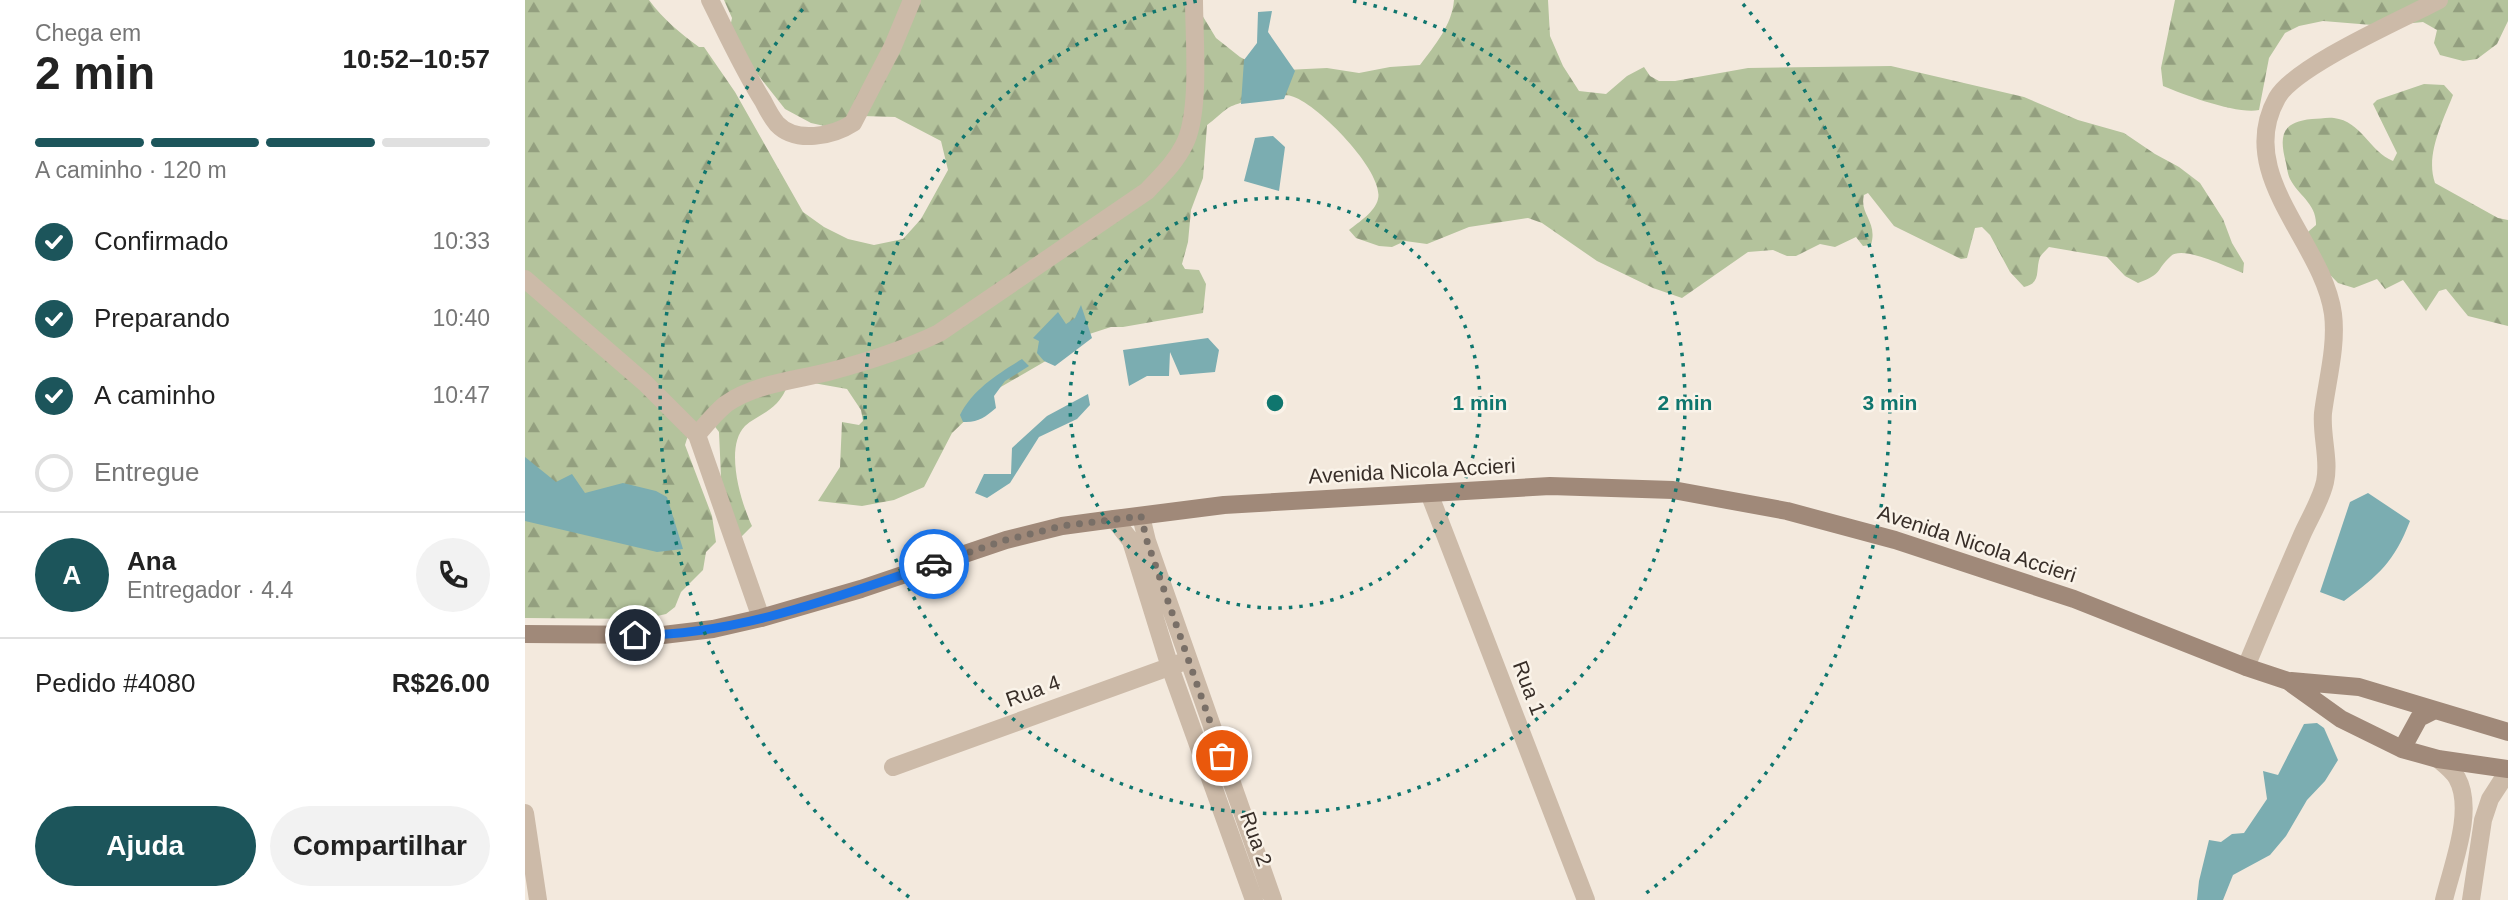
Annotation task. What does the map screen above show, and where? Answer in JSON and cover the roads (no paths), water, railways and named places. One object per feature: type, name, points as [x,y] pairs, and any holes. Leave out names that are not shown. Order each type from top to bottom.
[{"type":"street","points":[[711,0],[747,75],[778,125],[794,135],[810,136],[844,129],[853,123],[893,46],[912,0]]},
{"type":"street","points":[[697,435],[728,402],[756,390],[835,370],[909,347],[939,333],[1147,191],[1170,168],[1186,143],[1194,116],[1194,0]]},
{"type":"street","points":[[2246,667],[2325,482],[2323,417],[2333,344],[2333,315],[2329,293],[2320,268],[2291,220],[2277,190],[2267,160],[2266,132],[2278,97],[2294,79],[2314,65],[2439,0]]},
{"type":"street","points":[[525,279],[645,383],[697,435],[761,618]]},
{"type":"street","name":"Avenida Nicola Accieri","points":[[525,634],[663,635],[713,629],[861,589],[1006,540],[1062,526],[1224,505],[1550,486],[1673,490],[1787,511],[1895,540],[2074,599],[2288,681],[2359,687],[2508,732]]},
{"type":"street","name":"Rua 1","points":[[1429,493],[1586,900]]},
{"type":"street","name":"Rua 2","points":[[1141,516],[1147,541],[1273,900]]},
{"type":"street","name":"Rua 2","points":[[1114,519],[1131,541],[1170,667],[1254,900]]},
{"type":"street","name":"Rua 4","points":[[893,767],[1189,660]]},
{"type":"street","name":"Avenida Nicola Accieri","points":[[2288,681],[2341,719],[2402,749],[2438,759],[2508,770]]},
{"type":"street","points":[[2402,749],[2419,718],[2433,710]]},
{"type":"street","points":[[2438,759],[2456,776],[2464,797],[2461,830],[2444,900]]},
{"type":"street","points":[[2471,900],[2483,820],[2490,799],[2508,770]]},
{"type":"street","points":[[525,813],[538,900]]},
{"type":"water","points":[[1272,11],[1268,32],[1295,71],[1284,99],[1241,104],[1244,60],[1257,43],[1258,12]]},
{"type":"water","points":[[1273,136],[1285,147],[1279,191],[1244,181],[1255,138]]},
{"type":"water","points":[[1081,305],[1092,338],[1055,366],[1044,361],[1037,353],[1039,341],[1033,338],[1058,312],[1066,324],[1075,318]]},
{"type":"water","points":[[1208,338],[1219,350],[1215,372],[1180,375],[1170,352],[1169,376],[1147,376],[1129,386],[1123,350]]},
{"type":"water","points":[[1022,359],[1029,366],[1005,381],[994,396],[996,408],[981,419],[963,422],[960,415],[972,397],[995,376]]},
{"type":"water","points":[[1088,394],[1090,405],[1077,419],[1039,437],[1010,483],[987,498],[975,493],[984,474],[1011,474],[1012,448],[1047,416]]},
{"type":"water","points":[[525,457],[556,482],[572,474],[585,493],[623,483],[656,491],[667,497],[683,549],[657,552],[525,521]]},
{"type":"water","points":[[2368,493],[2410,521],[2398,547],[2384,567],[2344,601],[2320,592],[2350,502]]},
{"type":"water","points":[[2317,723],[2324,728],[2338,760],[2325,781],[2307,800],[2286,836],[2270,855],[2233,875],[2223,900],[2197,900],[2209,840],[2221,842],[2232,834],[2244,833],[2267,799],[2263,771],[2278,775],[2304,724]]}]
